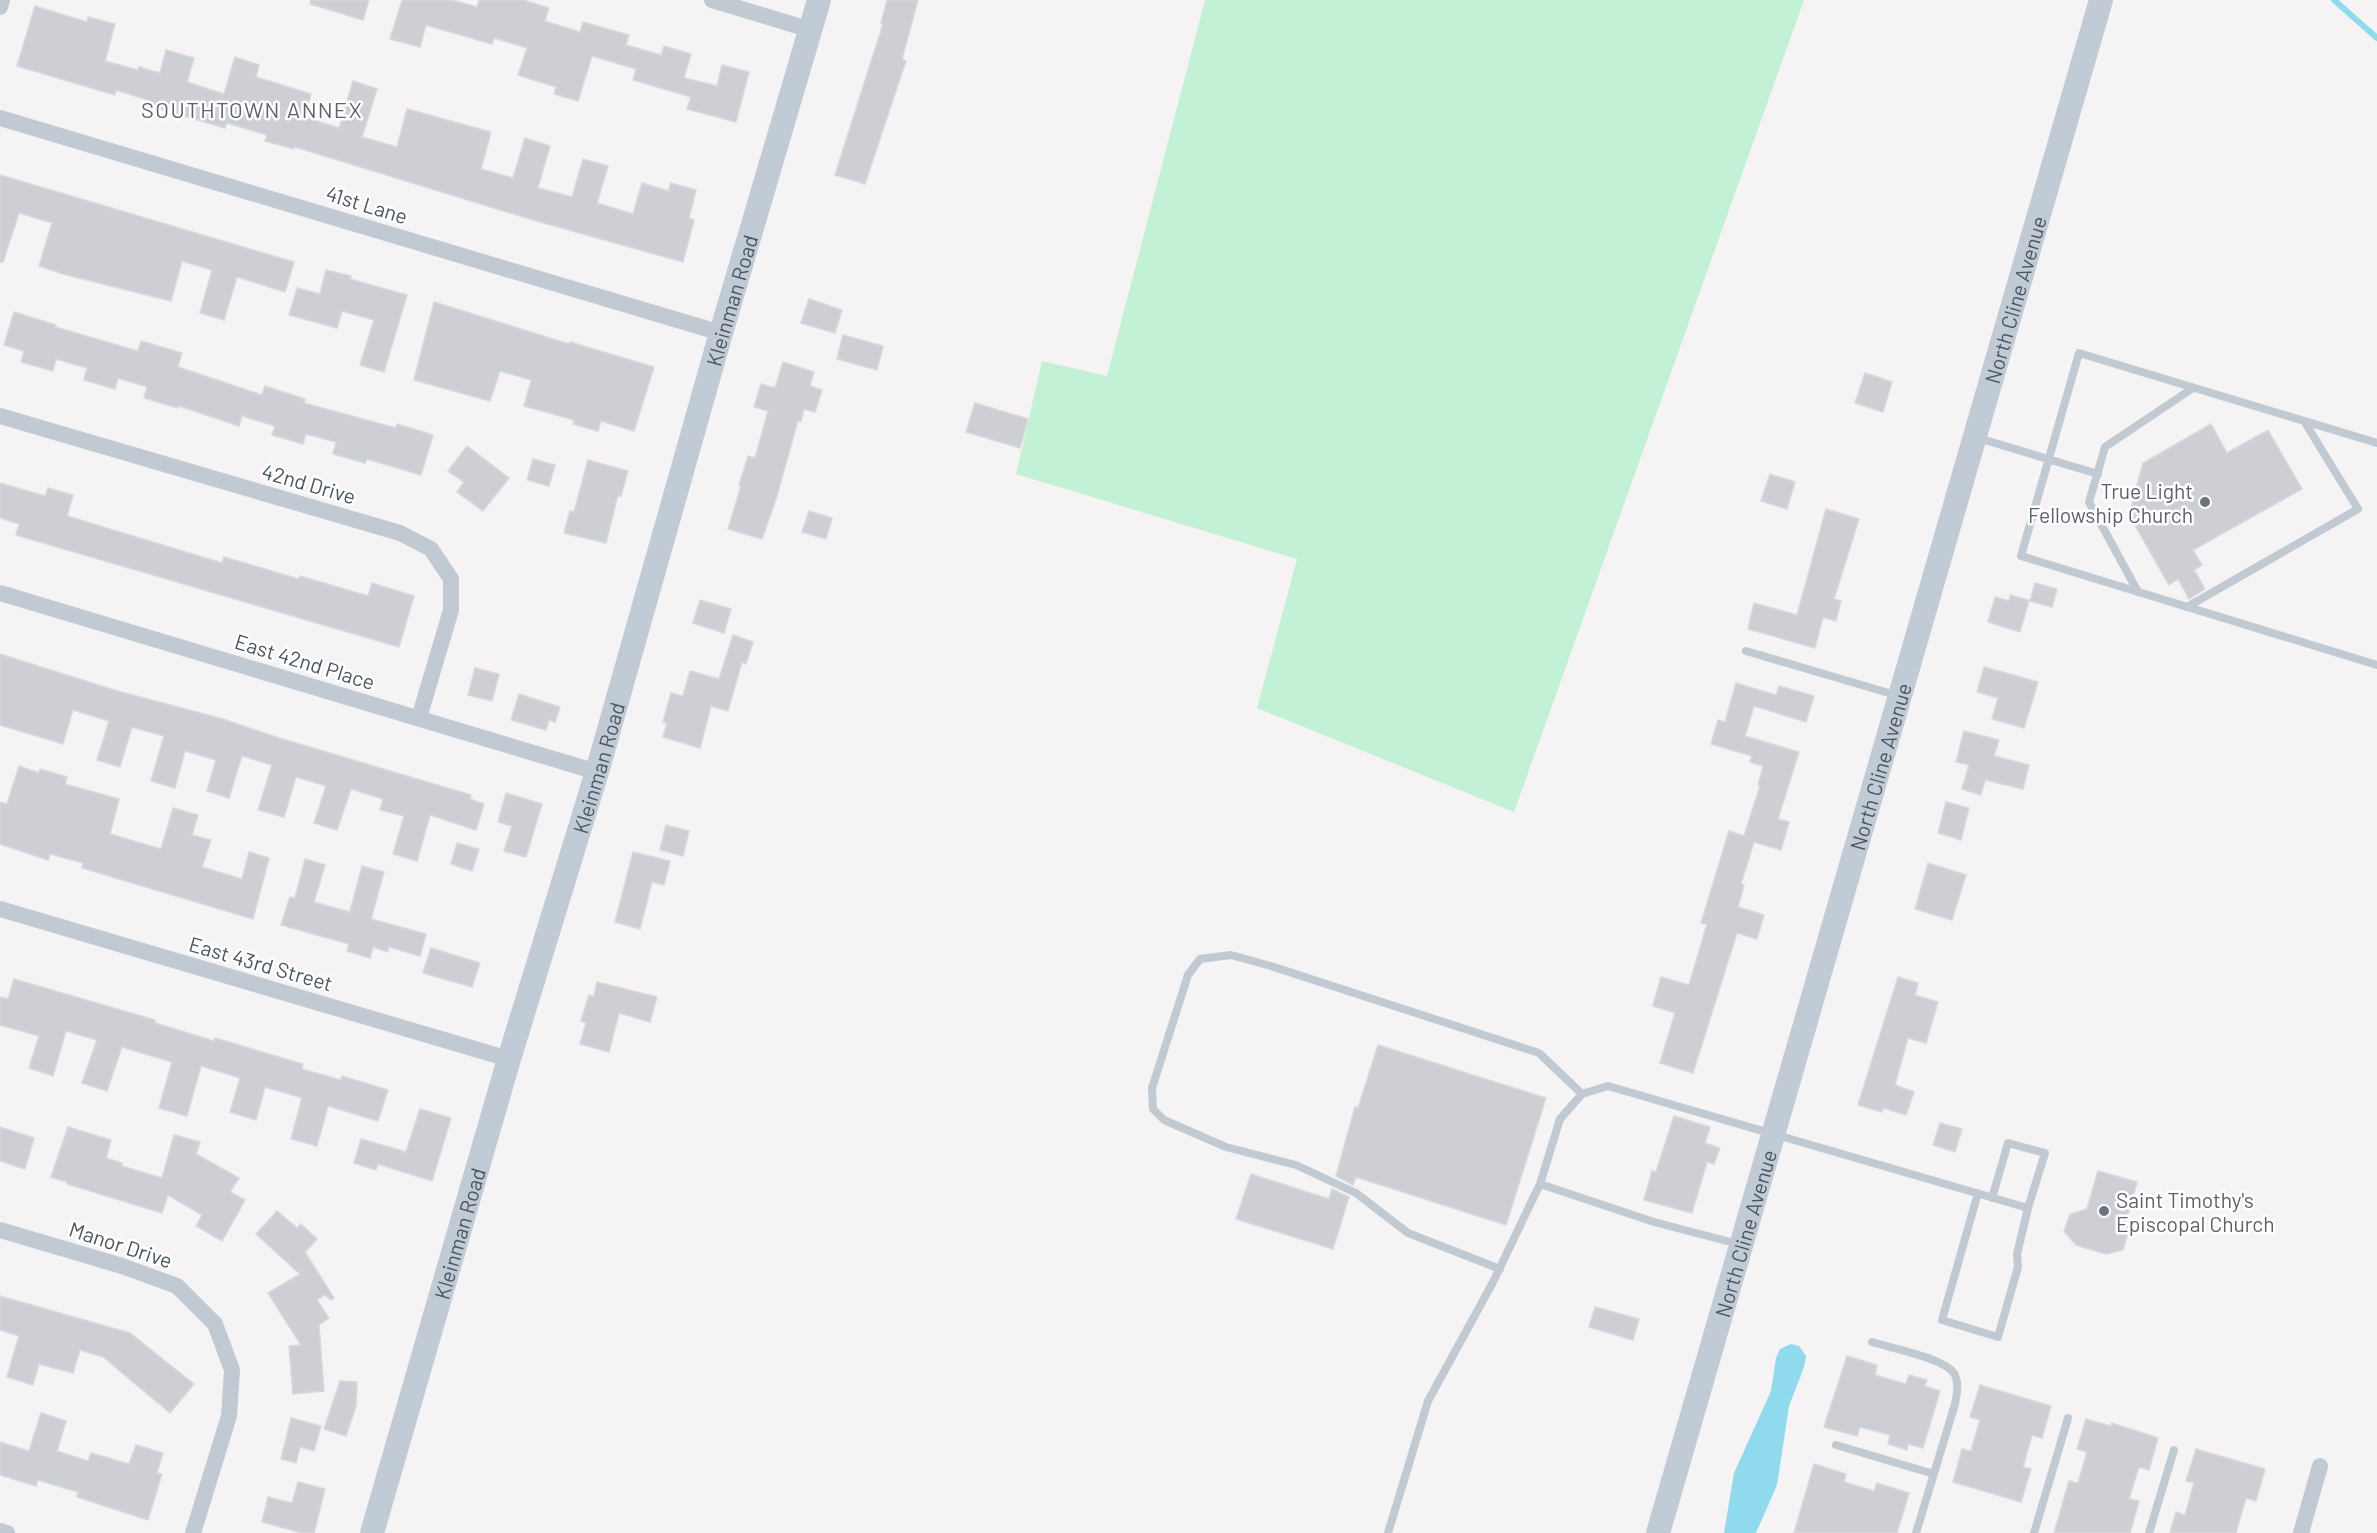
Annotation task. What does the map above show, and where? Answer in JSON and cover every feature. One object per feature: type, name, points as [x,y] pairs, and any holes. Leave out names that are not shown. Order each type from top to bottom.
[{"type":"street","points":[[0,7],[2,0]]},
{"type":"street","points":[[712,0],[811,30]]},
{"type":"street","name":"Kleinman Road","points":[[372,1533],[509,1059],[597,772],[721,333],[819,0]]},
{"type":"street","name":"North Cline Avenue","points":[[1658,1533],[2101,0]]},
{"type":"street","name":"41st Lane","points":[[0,118],[721,333]]},
{"type":"street","name":"42nd Drive","points":[[0,416],[400,533],[431,549],[451,579],[451,610],[418,718]]},
{"type":"street","name":"East 42nd Place","points":[[0,593],[597,772]]},
{"type":"street","name":"East 43rd Street","points":[[0,909],[509,1059]]},
{"type":"street","name":"Manor Drive","points":[[0,1230],[122,1266],[177,1286],[215,1324],[232,1370],[229,1416],[193,1533]]},
{"type":"street","points":[[2301,1533],[2320,1466]]},
{"type":"street","points":[[0,1531],[7,1533]]},
{"type":"lane","points":[[2377,443],[2079,353],[2021,556],[2377,665]]},
{"type":"lane","points":[[2138,592],[2089,502],[2106,447],[2193,388]]},
{"type":"lane","points":[[2187,607],[2358,509],[2304,421]]},
{"type":"lane","points":[[1974,437],[2098,474]]},
{"type":"lane","points":[[1746,651],[1900,696]]},
{"type":"lane","points":[[1500,1269],[1408,1233],[1356,1193],[1296,1165],[1226,1147],[1164,1120],[1153,1110],[1152,1088],[1188,975],[1200,959],[1231,955],[1271,966],[1539,1053],[1582,1094]]},
{"type":"lane","points":[[1388,1533],[1428,1401],[1500,1269],[1540,1184],[1560,1119],[1582,1094],[1608,1086],[2028,1208]]},
{"type":"lane","points":[[1978,1193],[1942,1320],[1998,1337],[2018,1267],[2017,1254],[2028,1208],[2045,1153],[2008,1143],[1992,1198]]},
{"type":"lane","points":[[1540,1184],[1654,1222],[1741,1245]]},
{"type":"lane","points":[[1872,1342],[1945,1365],[1955,1377],[1958,1393],[1916,1533]]},
{"type":"lane","points":[[2034,1533],[2068,1418]]},
{"type":"lane","points":[[1836,1445],[1934,1474]]},
{"type":"lane","points":[[2149,1533],[2174,1450]]},
{"type":"green space","points":[[1205,0],[1804,0],[1514,812],[1257,708],[1297,559],[1016,474],[1042,361],[1107,376]]},
{"type":"water","points":[[1791,1344],[1799,1346],[1806,1356],[1789,1406],[1777,1485],[1756,1533],[1724,1533],[1734,1473],[1771,1391],[1776,1358],[1780,1349]]},
{"type":"building","points":[[311,0],[369,0],[363,20],[310,4]]},
{"type":"building","points":[[402,0],[452,0],[477,7],[479,0],[523,0],[549,8],[545,21],[580,32],[583,22],[629,35],[626,45],[661,55],[664,46],[691,54],[684,78],[717,86],[722,65],[749,72],[736,122],[687,109],[691,97],[633,80],[636,69],[592,56],[578,101],[554,94],[556,87],[518,75],[527,48],[494,38],[492,44],[426,25],[420,47],[390,39]]},
{"type":"building","points":[[887,0],[918,0],[902,59],[906,61],[865,184],[835,175],[883,24],[881,23]]},
{"type":"building","points":[[35,6],[87,22],[88,17],[115,24],[105,61],[160,73],[166,50],[194,58],[187,82],[224,94],[235,57],[259,65],[256,77],[311,94],[304,117],[339,128],[353,81],[377,89],[362,137],[397,147],[407,109],[491,132],[481,169],[513,178],[525,138],[550,146],[538,188],[572,197],[583,159],[608,166],[597,203],[633,214],[642,183],[668,191],[671,183],[696,190],[689,218],[694,220],[683,262],[533,220],[295,147],[294,149],[265,141],[267,135],[227,123],[225,128],[150,106],[151,101],[116,90],[115,95],[17,66]]},
{"type":"building","points":[[0,175],[294,262],[285,292],[237,277],[224,320],[200,313],[212,270],[182,261],[171,301],[63,274],[39,266],[52,223],[19,213],[3,262],[0,262]]},
{"type":"building","points":[[326,270],[407,295],[384,372],[360,365],[374,320],[342,311],[337,328],[289,315],[297,288],[320,294]]},
{"type":"building","points":[[809,299],[842,310],[835,333],[801,323]]},
{"type":"building","points":[[434,302],[569,344],[570,342],[654,367],[634,431],[601,421],[598,431],[573,424],[574,420],[524,406],[531,380],[500,371],[490,401],[414,380]]},
{"type":"building","points":[[14,312],[56,325],[55,327],[138,351],[141,341],[182,353],[178,367],[262,395],[265,386],[305,399],[304,403],[396,428],[397,424],[433,435],[421,475],[367,459],[365,463],[333,454],[336,442],[306,434],[303,444],[272,435],[275,426],[242,416],[239,426],[179,406],[178,408],[144,398],[147,387],[118,378],[115,389],[84,380],[87,368],[56,359],[53,371],[21,362],[24,351],[4,345]]},
{"type":"building","points":[[843,335],[883,346],[877,370],[837,359]]},
{"type":"building","points":[[783,362],[814,372],[810,386],[822,390],[815,412],[804,409],[801,421],[798,420],[777,496],[762,539],[728,529],[748,456],[755,458],[768,411],[754,407],[761,384],[775,388]]},
{"type":"building","points":[[1865,373],[1892,382],[1883,412],[1855,403]]},
{"type":"building","points":[[975,403],[1028,419],[1020,448],[966,432]]},
{"type":"building","name":"True Light Fellowship Church","points":[[2211,424],[2227,453],[2268,430],[2302,489],[2193,550],[2202,565],[2194,570],[2205,589],[2189,599],[2178,579],[2169,585],[2129,515],[2143,463]]},
{"type":"building","points":[[467,446],[509,478],[483,511],[457,492],[464,482],[448,471]]},
{"type":"building","points":[[533,459],[555,465],[549,486],[527,480]]},
{"type":"building","points":[[588,460],[628,471],[621,496],[618,495],[606,543],[564,533],[570,511],[574,512]]},
{"type":"building","points":[[1770,474],[1795,482],[1787,509],[1761,501]]},
{"type":"building","points":[[0,483],[45,496],[48,488],[73,495],[67,516],[222,563],[224,557],[368,596],[372,583],[414,596],[399,647],[16,535],[19,524],[0,518]]},
{"type":"building","points":[[1826,509],[1859,519],[1834,599],[1841,601],[1836,621],[1823,617],[1815,648],[1748,629],[1754,603],[1797,615]]},
{"type":"building","points":[[809,511],[832,518],[826,539],[802,532]]},
{"type":"building","points":[[2035,583],[2057,589],[2052,607],[2030,601]]},
{"type":"building","points":[[2010,595],[2029,600],[2020,632],[1988,622],[1995,597],[2009,601]]},
{"type":"building","points":[[700,600],[731,609],[724,633],[693,623]]},
{"type":"building","points":[[733,635],[753,642],[746,664],[742,662],[728,711],[711,706],[700,748],[663,737],[667,723],[663,722],[671,693],[683,696],[690,671],[719,679]]},
{"type":"building","points":[[0,654],[471,795],[470,799],[484,804],[476,830],[430,815],[417,861],[393,854],[404,816],[380,810],[383,799],[351,789],[337,830],[314,823],[326,786],[296,777],[284,817],[258,810],[272,765],[242,756],[229,798],[207,791],[216,760],[185,751],[175,788],[151,781],[164,736],[132,727],[120,767],[97,760],[109,721],[73,710],[63,744],[0,725]]},
{"type":"building","points":[[1984,667],[2038,682],[2024,728],[1992,719],[1998,698],[1977,692]]},
{"type":"building","points":[[475,668],[499,674],[492,701],[468,695]]},
{"type":"building","points":[[1736,683],[1776,695],[1779,686],[1814,696],[1806,722],[1754,706],[1745,736],[1799,752],[1778,819],[1789,822],[1781,850],[1754,842],[1741,884],[1744,885],[1738,907],[1764,915],[1757,939],[1737,933],[1693,1073],[1660,1063],[1675,1013],[1653,1006],[1661,977],[1689,985],[1707,924],[1701,923],[1729,831],[1744,836],[1760,786],[1758,785],[1763,766],[1750,762],[1752,756],[1711,744],[1718,720],[1725,722]]},
{"type":"building","points":[[519,694],[560,707],[555,722],[549,720],[546,730],[511,720]]},
{"type":"building","points":[[1964,731],[1999,740],[1994,756],[2029,765],[2023,789],[1985,780],[1981,795],[1962,789],[1969,765],[1956,762]]},
{"type":"building","points":[[19,766],[39,773],[40,769],[67,777],[65,784],[119,799],[110,834],[161,849],[173,808],[198,815],[192,835],[211,840],[202,867],[242,879],[249,852],[269,858],[253,919],[82,868],[83,863],[50,854],[48,860],[0,844],[0,802],[7,804]]},
{"type":"building","points":[[506,793],[542,804],[526,857],[504,851],[512,826],[498,822]]},
{"type":"building","points":[[1946,802],[1969,808],[1961,840],[1938,833]]},
{"type":"building","points":[[666,825],[689,831],[683,856],[660,850]]},
{"type":"building","points":[[457,843],[479,849],[472,871],[451,864]]},
{"type":"building","points":[[633,852],[670,861],[664,885],[652,882],[640,929],[615,922]]},
{"type":"building","points":[[305,859],[325,865],[314,902],[350,912],[362,866],[384,872],[371,919],[426,934],[420,956],[389,947],[388,952],[373,947],[370,958],[347,951],[349,944],[281,925],[290,897],[295,898]]},
{"type":"building","points":[[1928,863],[1966,875],[1952,920],[1915,909]]},
{"type":"building","points":[[431,948],[480,963],[472,987],[423,973]]},
{"type":"building","points":[[1898,977],[1918,983],[1915,995],[1938,1002],[1926,1043],[1908,1038],[1895,1085],[1914,1092],[1906,1115],[1883,1108],[1882,1112],[1858,1105]]},
{"type":"building","points":[[14,979],[155,1020],[155,1023],[214,1041],[215,1038],[303,1064],[302,1069],[341,1080],[342,1076],[388,1090],[378,1121],[328,1106],[317,1146],[291,1139],[302,1098],[265,1087],[256,1120],[230,1112],[240,1078],[201,1066],[187,1116],[159,1108],[172,1062],[122,1047],[107,1091],[82,1083],[97,1040],[66,1031],[53,1076],[29,1068],[39,1036],[0,1025],[0,997],[8,999]]},
{"type":"building","points":[[597,982],[657,997],[650,1022],[619,1013],[609,1052],[580,1044],[586,1023],[581,1021],[589,995],[594,996]]},
{"type":"building","points":[[1378,1045],[1546,1098],[1506,1225],[1356,1177],[1353,1185],[1336,1176],[1355,1107],[1358,1108]]},
{"type":"building","points":[[420,1109],[451,1118],[432,1181],[378,1164],[376,1170],[354,1163],[361,1139],[406,1152]]},
{"type":"building","points":[[1674,1116],[1710,1127],[1705,1143],[1720,1148],[1714,1164],[1707,1162],[1692,1213],[1644,1200],[1652,1171],[1656,1172]]},
{"type":"building","points":[[1940,1123],[1962,1129],[1955,1152],[1933,1145]]},
{"type":"building","points":[[0,1127],[34,1138],[25,1169],[0,1161]]},
{"type":"building","points":[[68,1127],[111,1140],[106,1158],[122,1163],[122,1166],[162,1178],[174,1135],[200,1142],[196,1154],[239,1178],[230,1192],[245,1200],[222,1241],[196,1226],[202,1215],[168,1195],[162,1213],[51,1177]]},
{"type":"building","name":"Saint Timothy's Episcopal Church","points":[[2098,1171],[2137,1182],[2125,1225],[2129,1229],[2123,1250],[2106,1254],[2076,1245],[2064,1231],[2070,1214],[2087,1209]]},
{"type":"building","points":[[1251,1174],[1329,1199],[1332,1189],[1349,1197],[1333,1249],[1236,1219]]},
{"type":"building","points":[[277,1211],[297,1228],[301,1224],[317,1239],[305,1252],[334,1298],[331,1300],[325,1295],[317,1300],[329,1318],[319,1325],[324,1391],[293,1394],[289,1346],[301,1345],[268,1293],[300,1274],[256,1234]]},
{"type":"building","points":[[0,1296],[130,1333],[194,1384],[170,1413],[103,1357],[80,1350],[73,1373],[39,1364],[33,1385],[7,1377],[19,1336],[0,1330]]},
{"type":"building","points":[[1595,1307],[1639,1319],[1633,1340],[1589,1327]]},
{"type":"building","points":[[1847,1356],[1877,1365],[1875,1375],[1906,1384],[1909,1375],[1927,1380],[1925,1386],[1940,1391],[1923,1448],[1908,1444],[1907,1450],[1888,1444],[1890,1435],[1860,1427],[1857,1436],[1824,1427]]},
{"type":"building","points":[[340,1381],[357,1382],[356,1406],[346,1436],[324,1429]]},
{"type":"building","points":[[1980,1385],[2051,1406],[2042,1438],[2032,1435],[2023,1467],[2031,1469],[2021,1502],[1953,1482],[1962,1449],[1971,1451],[1980,1420],[1970,1417]]},
{"type":"building","points":[[41,1413],[66,1421],[57,1451],[88,1461],[91,1453],[129,1464],[136,1445],[163,1453],[157,1473],[162,1474],[148,1520],[77,1497],[78,1492],[38,1480],[36,1486],[0,1475],[0,1442],[29,1451]]},
{"type":"building","points":[[291,1418],[321,1426],[314,1451],[300,1447],[296,1463],[281,1459]]},
{"type":"building","points":[[2086,1419],[2111,1426],[2112,1423],[2158,1438],[2149,1470],[2139,1467],[2129,1499],[2139,1501],[2130,1533],[2054,1533],[2069,1481],[2078,1483],[2087,1452],[2077,1449]]},
{"type":"building","points":[[2196,1449],[2265,1469],[2256,1501],[2246,1498],[2236,1533],[2170,1533],[2176,1512],[2185,1515],[2194,1483],[2186,1481]]},
{"type":"building","points":[[1814,1464],[1846,1474],[1844,1482],[1874,1491],[1877,1483],[1909,1493],[1897,1533],[1794,1533]]},
{"type":"building","points":[[298,1482],[325,1489],[314,1533],[302,1533],[262,1522],[268,1497],[292,1503]]},
{"type":"waterway","points":[[2334,0],[2377,38]]},
{"type":"place","name":"True Light Fellowship Church","points":[[2205,502]]},
{"type":"place","name":"Saint Timothy's Episcopal Church","points":[[2104,1211]]},
{"type":"district","name":"SOUTHTOWN ANNEX","points":[[252,109]]}]
